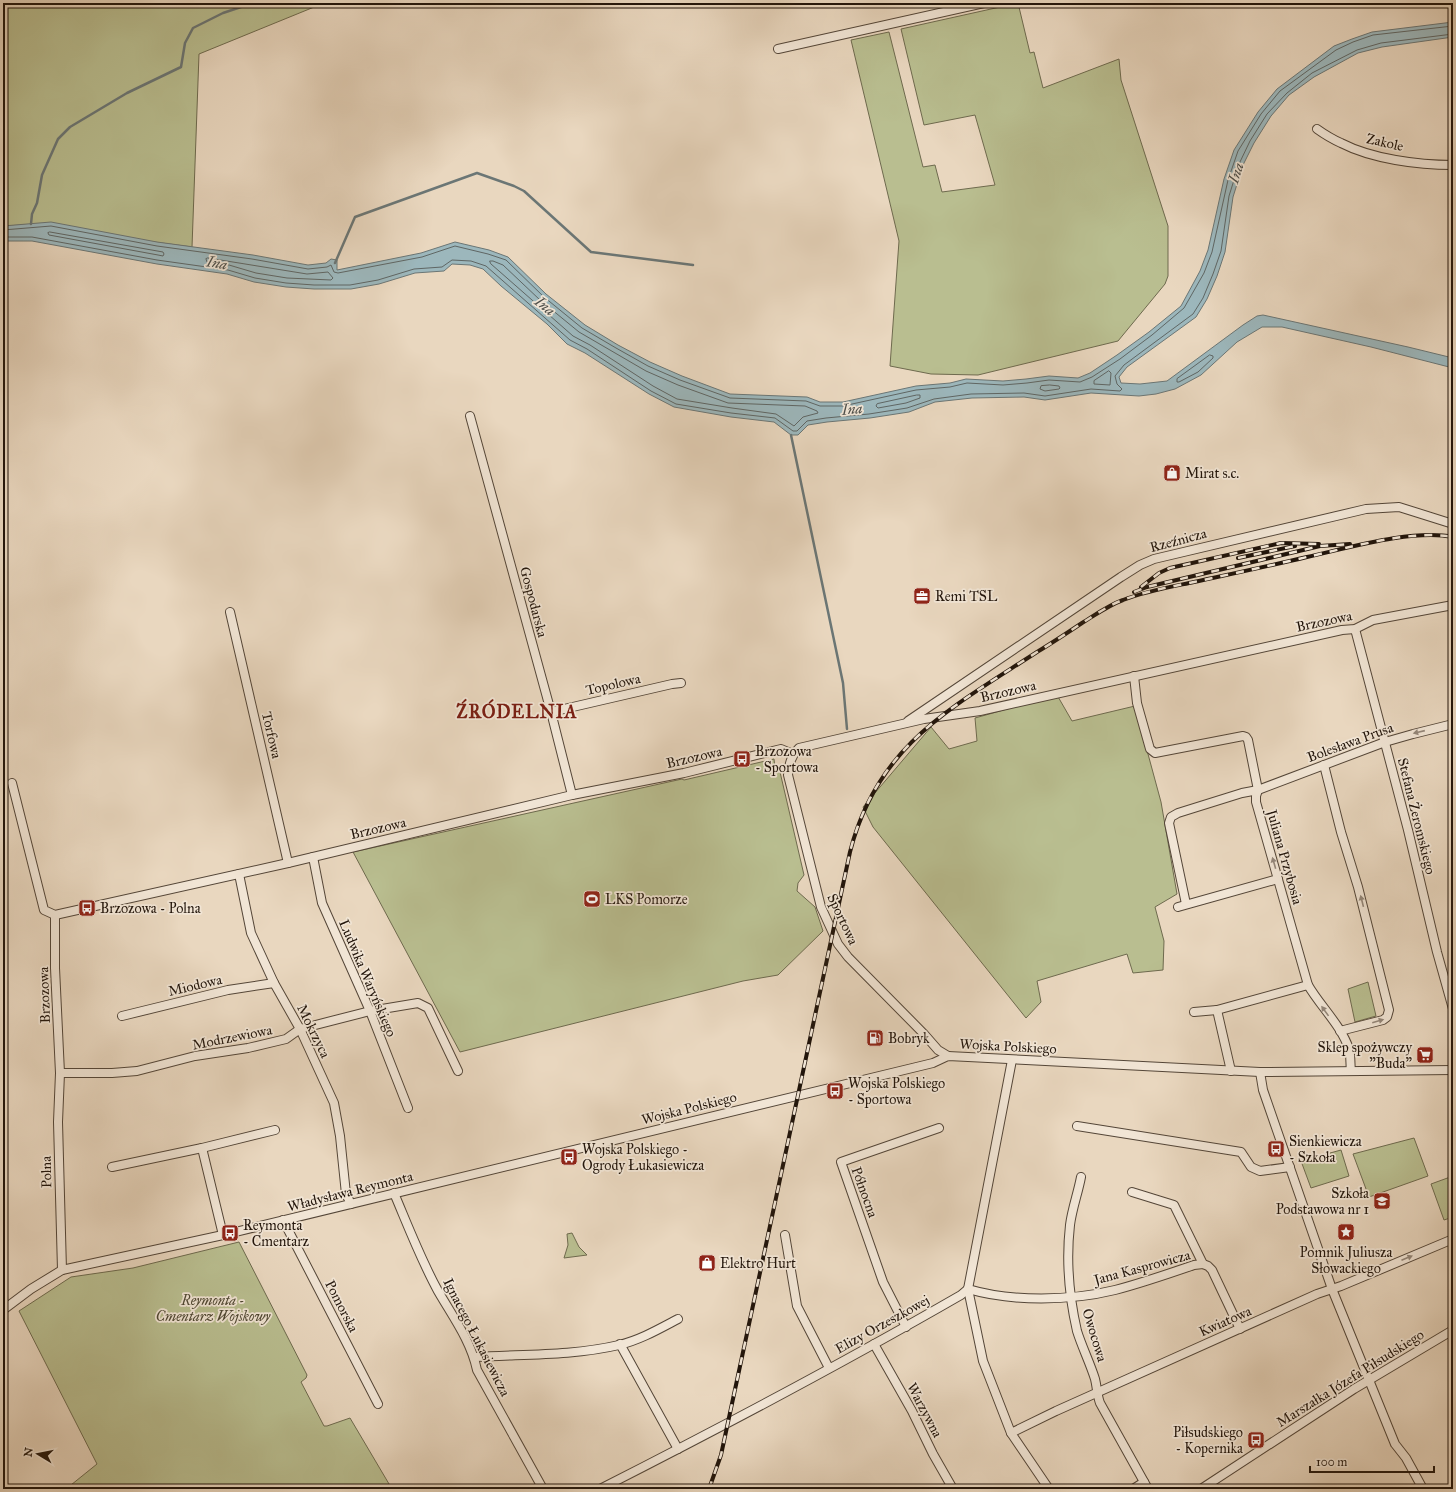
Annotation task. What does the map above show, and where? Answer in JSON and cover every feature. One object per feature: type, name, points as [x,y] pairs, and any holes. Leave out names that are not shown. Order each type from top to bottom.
[{"type":"street","points":[[778,49],[984,3]]},
{"type":"street","name":"Zakole","points":[[1316,129],[1341,144],[1382,158],[1453,165]]},
{"type":"street","name":"Gospodarska","points":[[470,416],[551,712],[572,795]]},
{"type":"street","name":"Rzeźnicza","points":[[904,724],[1121,577],[1140,565],[1154,559],[1366,509],[1399,507],[1453,524]]},
{"type":"street","name":"Brzozowa","points":[[60,1073],[55,968],[55,915],[288,863],[572,795],[670,776],[781,749],[793,754],[799,748],[924,719],[980,711],[1334,631],[1355,629],[1373,620],[1453,605]]},
{"type":"street","name":"Torfowa","points":[[230,612],[288,863]]},
{"type":"street","name":"Stefana Żeromskiego","points":[[1355,629],[1408,830],[1437,952],[1453,1009]]},
{"type":"street","name":"Juliana Przybosia","points":[[1134,676],[1137,703],[1150,750],[1155,753],[1242,736],[1246,737],[1248,740],[1258,790],[1256,802],[1308,985],[1340,1031],[1349,1050],[1351,1071]]},
{"type":"street","name":"Topolowa","points":[[551,712],[681,683]]},
{"type":"street","name":"Bolesława Prusa","points":[[1278,879],[1182,905],[1169,823],[1171,817],[1178,813],[1242,793],[1258,790],[1385,742],[1453,724]]},
{"type":"street","name":"Sportowa","points":[[793,754],[789,764],[788,775],[821,908],[838,944],[848,957],[938,1050],[948,1056]]},
{"type":"street","points":[[1324,765],[1341,832],[1358,887],[1389,1010],[1388,1017],[1383,1020],[1340,1031]]},
{"type":"street","points":[[12,783],[44,910],[55,915]]},
{"type":"street","name":"Ludwika Waryńskiego","points":[[313,857],[322,903],[370,1011],[408,1108]]},
{"type":"street","name":"Mokrzyca","points":[[239,874],[251,934],[274,983],[300,1029],[334,1103],[340,1136],[346,1194],[351,1204]]},
{"type":"street","name":"Miodowa","points":[[122,1016],[228,990],[274,983]]},
{"type":"street","points":[[1194,1012],[1217,1010],[1308,985]]},
{"type":"street","name":"Modrzewiowa","points":[[60,1073],[112,1073],[136,1071],[195,1056],[248,1048],[286,1039],[300,1029],[370,1011],[418,1003],[428,1008],[458,1071]]},
{"type":"street","points":[[1217,1010],[1231,1071]]},
{"type":"street","name":"Wojska Polskiego","points":[[504,1167],[933,1063],[948,1056],[1260,1072],[1453,1070]]},
{"type":"street","points":[[1012,1060],[968,1289],[984,1361],[1011,1433],[1049,1489]]},
{"type":"street","points":[[1260,1072],[1263,1090],[1332,1290],[1395,1444],[1406,1458],[1423,1489]]},
{"type":"street","name":"Polna","points":[[60,1073],[58,1122],[62,1270]]},
{"type":"street","points":[[1077,1126],[1241,1152],[1251,1167],[1260,1171],[1290,1167]]},
{"type":"street","name":"Północna","points":[[906,1327],[883,1282],[841,1162],[939,1128]]},
{"type":"street","points":[[112,1167],[202,1148],[275,1130]]},
{"type":"street","points":[[202,1148],[223,1235]]},
{"type":"street","name":"Władysława Reymonta","points":[[3,1310],[31,1289],[62,1270],[223,1235],[504,1167]]},
{"type":"street","name":"Owocowa","points":[[1081,1177],[1070,1224],[1068,1255],[1070,1297],[1078,1332],[1095,1381],[1100,1403],[1146,1485]]},
{"type":"street","name":"Jana Kasprowicza","points":[[1132,1192],[1174,1205],[1203,1264]]},
{"type":"street","name":"Ignacego Łukasiewicza","points":[[394,1193],[438,1291],[455,1316],[475,1357],[477,1370],[543,1489]]},
{"type":"street","name":"Pomorska","points":[[283,1220],[378,1404]]},
{"type":"street","points":[[785,1235],[797,1306],[829,1368]]},
{"type":"street","name":"Kwiatowa","points":[[1011,1433],[1056,1411],[1097,1394],[1317,1294],[1332,1290],[1453,1239]]},
{"type":"street","name":"Jana Kasprowicza","points":[[968,1289],[1007,1298],[1070,1297],[1089,1295],[1116,1290],[1203,1264],[1212,1270],[1240,1328]]},
{"type":"street","name":"Elizy Orzeszkowej","points":[[600,1489],[906,1327],[962,1295],[968,1289]]},
{"type":"street","points":[[475,1357],[587,1351],[620,1344],[646,1335],[678,1319]]},
{"type":"street","name":"Marszałka Józefa Piłsudskiego","points":[[1202,1489],[1370,1380],[1453,1330]]},
{"type":"street","points":[[620,1344],[678,1449]]},
{"type":"street","name":"Warzywna","points":[[874,1344],[912,1411],[952,1489]]},
{"type":"street","points":[[1133,1489],[1146,1485]]},
{"type":"green space","points":[[3,3],[324,3],[199,54],[192,247],[24,225],[3,226]]},
{"type":"green space","points":[[1018,3],[1030,53],[1034,52],[1043,88],[1119,59],[1121,80],[1168,226],[1168,276],[1165,284],[1118,341],[978,375],[931,374],[890,366],[899,241],[851,40],[889,32],[923,167],[935,165],[942,192],[995,185],[975,115],[924,125],[901,29]]},
{"type":"green space","points":[[1057,695],[1072,721],[1135,706],[1161,802],[1177,894],[1155,907],[1164,941],[1163,970],[1133,973],[1127,954],[1037,981],[1041,1002],[1026,1018],[873,827],[863,807],[931,727],[949,749],[977,741],[975,718]]},
{"type":"green space","name":"LKS Pomorze","points":[[774,759],[775,768],[780,772],[804,875],[798,883],[797,891],[815,907],[823,931],[778,975],[743,981],[460,1052],[353,852],[682,779],[684,780]]},
{"type":"green space","points":[[1368,982],[1376,1016],[1355,1022],[1348,989]]},
{"type":"green space","points":[[1414,1138],[1428,1176],[1369,1197],[1353,1154]]},
{"type":"green space","points":[[1341,1150],[1349,1176],[1311,1188],[1301,1161]]},
{"type":"green space","points":[[1453,1176],[1453,1217],[1444,1220],[1431,1184]]},
{"type":"green space","points":[[572,1233],[579,1247],[587,1255],[564,1258],[568,1245],[567,1234]]},
{"type":"green space","name":"Reymonta - Cmentarz Wojskowy","points":[[239,1242],[307,1375],[301,1382],[324,1426],[350,1418],[392,1489],[66,1489],[97,1464],[19,1311],[71,1277],[133,1268]]},
{"type":"water","name":"Ina","points":[[1453,22],[1453,37],[1382,47],[1358,53],[1314,77],[1289,95],[1271,116],[1254,143],[1243,165],[1233,197],[1225,252],[1207,299],[1196,317],[1127,367],[1119,377],[1121,383],[1140,384],[1167,381],[1243,325],[1257,316],[1263,315],[1453,358],[1453,368],[1371,347],[1282,327],[1262,327],[1237,342],[1201,375],[1175,389],[1156,394],[1139,396],[1091,393],[1045,400],[1024,397],[972,398],[935,402],[909,412],[808,425],[798,435],[791,435],[774,422],[731,417],[674,407],[649,394],[585,353],[567,344],[547,324],[483,269],[470,265],[452,264],[444,271],[415,273],[379,284],[351,289],[314,289],[286,287],[254,282],[227,274],[157,264],[32,241],[3,241],[3,226],[51,222],[157,242],[253,255],[308,265],[326,263],[331,259],[337,260],[337,270],[421,253],[455,242],[489,250],[508,257],[546,294],[585,325],[650,362],[730,394],[807,397],[820,402],[843,402],[916,386],[950,383],[966,379],[1003,381],[1049,376],[1078,378],[1090,373],[1117,355],[1181,306],[1200,271],[1208,250],[1224,179],[1234,150],[1258,112],[1277,89],[1334,46],[1352,39],[1372,32]]},
{"type":"waterway","points":[[31,224],[32,214],[37,203],[42,175],[58,139],[70,127],[127,93],[181,67],[185,43],[193,28],[223,13],[253,3]]},
{"type":"waterway","points":[[335,263],[355,217],[477,173],[524,191],[591,252],[693,265]]},
{"type":"waterway","points":[[791,435],[843,683],[847,729]]},
{"type":"railway","points":[[709,1489],[721,1455],[850,852],[862,815],[879,783],[898,756],[921,733],[975,692],[1097,614],[1123,600],[1140,594],[1400,537],[1419,535],[1453,537]]},
{"type":"railway","points":[[1141,587],[1159,573],[1170,568],[1281,543],[1319,544]]},
{"type":"railway","points":[[1134,592],[1147,587],[1320,546],[1350,544]]},
{"type":"railway","points":[[1238,558],[1295,546]]},
{"type":"place","name":"Mirat s.c.","points":[[1172,473]]},
{"type":"place","name":"Remi TSL","points":[[922,596]]},
{"type":"place","name":"Brzozowa - Sportowa","points":[[742,759]]},
{"type":"place","name":"LKS Pomorze","points":[[592,899]]},
{"type":"place","name":"Brzozowa - Polna","points":[[87,908]]},
{"type":"place","name":"Bobryk","points":[[875,1038]]},
{"type":"place","name":"Sklep spożywczy \"Buda\"","points":[[1425,1055]]},
{"type":"place","name":"Wojska Polskiego - Sportowa","points":[[835,1091]]},
{"type":"place","name":"Sienkiewicza - Szkoła","points":[[1276,1149]]},
{"type":"place","name":"Wojska Polskiego - Ogrody Łukasiewicza","points":[[569,1157]]},
{"type":"place","name":"Szkoła Podstawowa nr 1","points":[[1382,1201]]},
{"type":"place","name":"Pomnik Juliusza Słowackiego","points":[[1346,1232]]},
{"type":"place","name":"Reymonta - Cmentarz","points":[[230,1233]]},
{"type":"place","name":"Elektro Hurt","points":[[707,1263]]},
{"type":"place","name":"Piłsudskiego - Kopernika","points":[[1256,1440]]},
{"type":"district","name":"ŹRÓDELNIA","points":[[517,712]]}]
